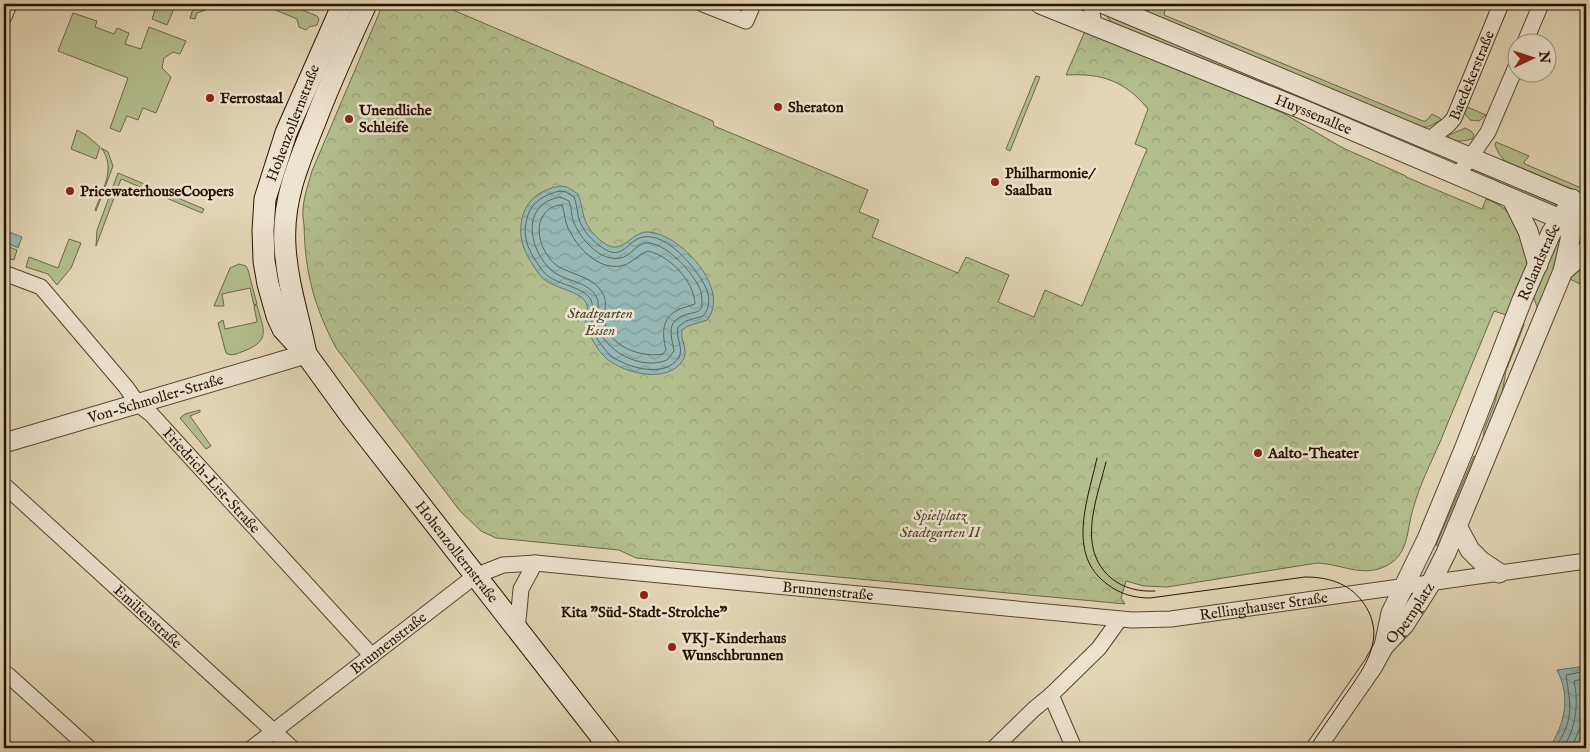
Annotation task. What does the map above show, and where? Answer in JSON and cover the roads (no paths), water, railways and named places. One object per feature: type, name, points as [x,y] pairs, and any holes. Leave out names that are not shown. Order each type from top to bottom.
[{"type":"main road","name":"Hohenzollernstraße","points":[[343,4],[286,133],[271,178],[264,212],[264,260],[273,304],[283,329],[306,354],[351,416],[610,748]]},
{"type":"main road","name":"Hohenzollernstraße","points":[[306,354],[288,276],[285,245],[285,217],[290,187],[320,108],[366,4]]},
{"type":"street","points":[[4,17],[9,4]]},
{"type":"street","points":[[703,4],[746,21],[753,4]]},
{"type":"street","name":"Huyssenallee","points":[[1040,4],[1309,112],[1573,224]]},
{"type":"street","points":[[1090,4],[1094,27]]},
{"type":"street","name":"Huyssenallee","points":[[1104,4],[1579,203]]},
{"type":"street","name":"Baedekerstraße","points":[[1430,140],[1454,118],[1501,4]]},
{"type":"street","points":[[1529,32],[1541,4]]},
{"type":"street","points":[[1458,174],[1472,157],[1488,132],[1509,82]]},
{"type":"street","points":[[1512,199],[1528,231],[1538,265]]},
{"type":"street","name":"Rolandstraße","points":[[1458,526],[1541,320],[1563,271],[1579,203]]},
{"type":"street","name":"Rolandstraße","points":[[1427,539],[1522,300],[1551,233],[1573,224]]},
{"type":"street","points":[[1563,271],[1586,251]]},
{"type":"street","name":"Friedrich-List-Straße","points":[[4,273],[41,287],[126,387],[138,404],[158,421],[372,656]]},
{"type":"street","points":[[1522,300],[1541,320]]},
{"type":"street","name":"Von-Schmoller-Straße","points":[[4,442],[306,354]]},
{"type":"street","name":"Emilienstraße","points":[[4,485],[292,748]]},
{"type":"street","points":[[1458,526],[1470,550],[1481,561],[1499,573]]},
{"type":"street","name":"Opernplatz","points":[[1384,646],[1404,625],[1431,583],[1458,526]]},
{"type":"street","name":"Opernplatz","points":[[1384,646],[1391,613],[1427,539]]},
{"type":"street","name":"Rellinghauser Straße","points":[[1119,620],[1172,619],[1586,561]]},
{"type":"street","points":[[517,631],[521,589],[535,563]]},
{"type":"street","name":"Brunnenstraße","points":[[252,748],[475,576],[503,565],[535,563],[1119,620]]},
{"type":"street","points":[[994,748],[1099,648],[1119,620]]},
{"type":"street","points":[[1316,748],[1366,676],[1384,646]]},
{"type":"street","points":[[4,673],[88,748]]},
{"type":"street","points":[[1051,695],[1074,748]]},
{"type":"water","points":[[560,186],[567,187],[578,194],[587,225],[607,245],[618,247],[642,233],[648,232],[661,235],[687,252],[708,279],[713,294],[713,308],[707,320],[682,330],[685,356],[676,367],[667,372],[646,374],[625,369],[607,359],[598,349],[587,330],[587,306],[585,301],[578,295],[546,281],[531,262],[524,249],[521,236],[521,222],[525,209],[537,195],[548,189]]},
{"type":"water","points":[[4,230],[22,237],[18,248],[4,242]]},
{"type":"water","points":[[1586,666],[1586,748],[1549,748],[1559,729],[1564,710],[1564,690],[1557,670]]},
{"type":"tram line","points":[[1097,458],[1085,508],[1083,542],[1094,572],[1107,584],[1122,593],[1150,598],[1313,577],[1344,585],[1362,601],[1370,614],[1373,627],[1373,640],[1370,652],[1359,675],[1309,748]]},
{"type":"tram line","points":[[1106,462],[1094,507],[1092,523],[1094,552],[1100,566],[1111,578],[1132,589],[1155,591]]},
{"type":"place","name":"Ferrostaal","points":[[210,98]]},
{"type":"place","name":"Sheraton","points":[[778,107]]},
{"type":"place","name":"Unendliche Schleife","points":[[349,119]]},
{"type":"place","name":"Philharmonie/ Saalbau","points":[[995,182]]},
{"type":"place","name":"PricewaterhouseCoopers","points":[[70,191]]},
{"type":"place","name":"Aalto-Theater","points":[[1258,453]]},
{"type":"place","name":"Kita \"Süd-Stadt-Strolche\"","points":[[644,595]]},
{"type":"place","name":"VKJ-Kinderhaus Wunschbrunnen","points":[[672,647]]},
{"type":"park label","name":"Stadtgarten Essen","points":[[600,322]]},
{"type":"park label","name":"Spielplatz Stadtgarten II","points":[[940,524]]}]
